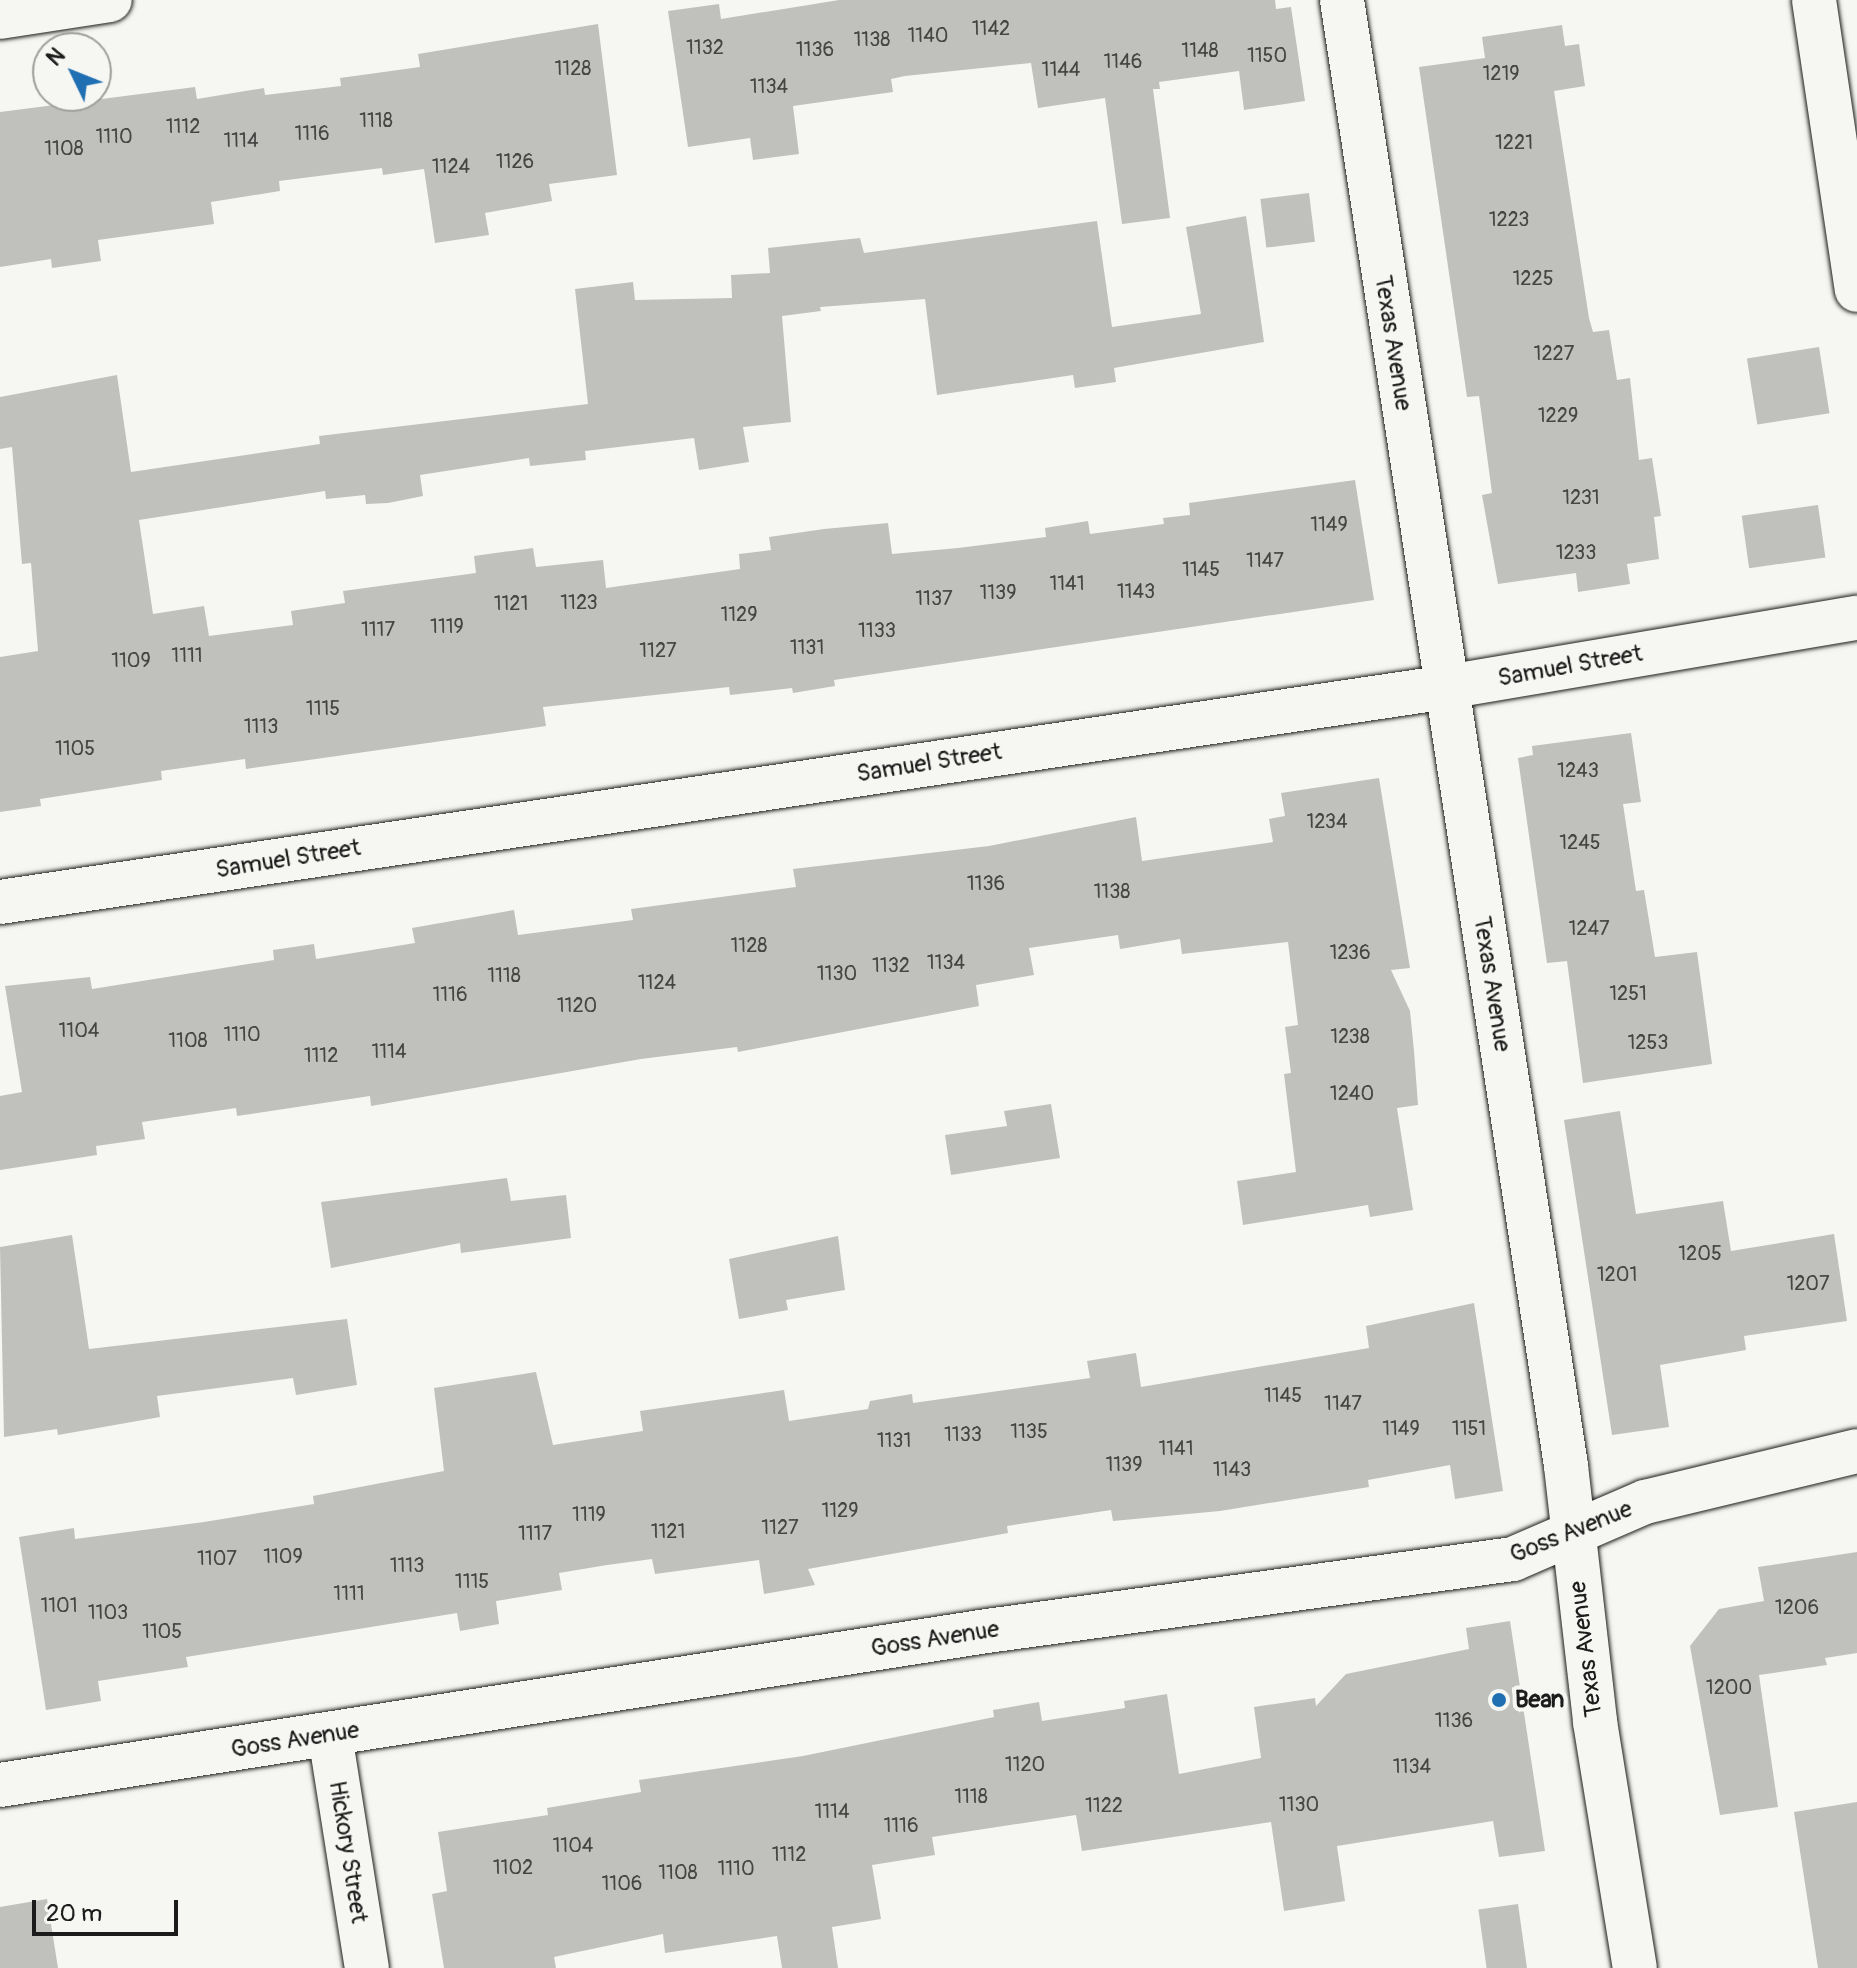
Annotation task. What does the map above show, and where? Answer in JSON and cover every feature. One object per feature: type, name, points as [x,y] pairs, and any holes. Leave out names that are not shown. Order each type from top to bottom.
[{"type":"street","points":[[0,17],[110,0]]},
{"type":"street","name":"Texas Avenue","points":[[1342,0],[1566,1466],[1595,1722],[1635,1968]]},
{"type":"street","points":[[1814,0],[1857,290]]},
{"type":"street","name":"Samuel Street","points":[[0,902],[1447,687],[1857,618]]},
{"type":"street","name":"Goss Avenue","points":[[0,1785],[987,1631],[1513,1559],[1571,1531],[1645,1502],[1857,1451]]},
{"type":"street","name":"Hickory Street","points":[[330,1735],[367,1968]]},
{"type":"building","points":[[839,0],[1275,0],[1276,9],[1291,7],[1305,101],[1244,110],[1239,71],[1159,82],[1160,89],[1153,89],[1170,218],[1122,224],[1105,98],[1038,108],[1031,63],[905,76],[891,79],[893,92],[793,106],[799,154],[753,160],[750,138],[688,147],[668,11],[719,4],[721,19]]},
{"type":"building","points":[[598,24],[617,175],[549,184],[552,201],[485,213],[489,235],[435,243],[424,169],[383,175],[382,168],[279,181],[280,191],[211,202],[214,224],[98,240],[101,261],[52,268],[51,259],[0,267],[0,112],[32,108],[32,112],[112,112],[112,98],[195,87],[197,99],[264,88],[265,95],[341,86],[340,78],[420,67],[418,54]]},
{"type":"building","points":[[1562,25],[1565,46],[1579,44],[1585,86],[1554,91],[1589,318],[1593,332],[1609,330],[1617,380],[1630,378],[1639,460],[1652,458],[1661,516],[1654,517],[1659,559],[1627,564],[1630,584],[1578,592],[1576,573],[1498,584],[1482,495],[1492,493],[1479,396],[1467,397],[1419,67],[1485,58],[1482,37]]},
{"type":"building","points":[[1309,193],[1315,242],[1266,248],[1260,199]]},
{"type":"building","points":[[1246,216],[1264,342],[1114,368],[1116,382],[1075,388],[1073,375],[937,395],[925,299],[820,307],[821,311],[782,316],[791,422],[743,427],[749,462],[699,470],[694,438],[585,451],[586,460],[530,466],[529,458],[420,475],[423,496],[388,503],[366,504],[365,495],[326,499],[325,491],[139,520],[153,614],[204,606],[209,636],[293,625],[291,611],[345,603],[343,591],[476,573],[474,556],[533,548],[536,567],[603,560],[606,588],[740,569],[739,554],[771,550],[769,537],[824,529],[888,523],[892,554],[958,548],[1046,537],[1045,528],[1088,521],[1090,534],[1164,524],[1163,518],[1190,515],[1189,503],[1355,480],[1374,600],[834,680],[835,686],[793,693],[792,688],[730,695],[729,687],[543,707],[546,726],[246,769],[245,759],[161,771],[162,780],[40,799],[41,806],[0,812],[0,657],[38,651],[31,563],[22,564],[12,447],[0,449],[0,397],[117,375],[131,472],[320,444],[319,436],[588,404],[575,289],[633,282],[635,300],[732,298],[731,275],[770,273],[768,248],[860,238],[864,253],[1097,221],[1112,327],[1201,314],[1186,227]]},
{"type":"building","points":[[1819,347],[1829,413],[1757,425],[1747,358]]},
{"type":"building","points":[[1818,505],[1825,557],[1749,568],[1742,516]]},
{"type":"building","points":[[1631,733],[1641,802],[1623,804],[1636,891],[1644,890],[1655,957],[1697,952],[1712,1064],[1583,1083],[1567,961],[1547,963],[1518,758],[1533,755],[1532,746]]},
{"type":"building","points":[[1379,778],[1410,968],[1391,970],[1410,1011],[1414,1051],[1418,1105],[1397,1108],[1413,1210],[1370,1217],[1368,1205],[1243,1225],[1237,1181],[1296,1172],[1284,1074],[1291,1073],[1285,1027],[1298,1025],[1288,942],[1182,954],[1180,939],[1120,949],[1118,935],[1029,948],[1034,975],[976,985],[979,1006],[738,1052],[737,1047],[641,1059],[371,1106],[370,1096],[237,1116],[236,1108],[142,1122],[145,1139],[96,1146],[97,1155],[0,1170],[0,1096],[22,1092],[5,986],[90,977],[92,989],[274,960],[273,950],[314,944],[316,959],[415,943],[412,928],[514,910],[518,935],[633,920],[631,909],[796,887],[793,869],[989,846],[1136,817],[1142,861],[1273,842],[1269,819],[1285,816],[1281,793]]},
{"type":"building","points":[[1051,1104],[1060,1158],[951,1175],[945,1135],[1007,1126],[1004,1111]]},
{"type":"building","points":[[1620,1111],[1636,1214],[1723,1201],[1731,1251],[1834,1234],[1847,1321],[1744,1336],[1746,1350],[1660,1365],[1669,1427],[1612,1435],[1564,1120]]},
{"type":"building","points":[[507,1178],[511,1201],[566,1195],[571,1238],[461,1253],[460,1243],[331,1268],[321,1202]]},
{"type":"building","points":[[72,1235],[89,1349],[347,1319],[357,1385],[296,1395],[293,1378],[157,1396],[160,1417],[58,1435],[57,1429],[4,1437],[0,1247]]},
{"type":"building","points":[[838,1236],[845,1290],[786,1300],[788,1310],[739,1319],[729,1259]]},
{"type":"building","points":[[1474,1303],[1503,1491],[1455,1499],[1450,1465],[1368,1480],[1369,1487],[1220,1511],[1113,1521],[1111,1510],[1007,1526],[1008,1533],[808,1569],[815,1585],[764,1594],[759,1560],[655,1574],[652,1559],[607,1565],[559,1573],[562,1590],[496,1601],[499,1624],[460,1631],[457,1613],[186,1657],[188,1667],[98,1681],[101,1701],[46,1710],[19,1537],[74,1528],[75,1539],[204,1522],[314,1504],[313,1496],[444,1471],[434,1388],[536,1372],[553,1445],[643,1431],[640,1411],[784,1390],[789,1421],[868,1409],[870,1401],[912,1394],[913,1403],[1090,1378],[1087,1361],[1136,1353],[1141,1387],[1369,1348],[1366,1326]]},
{"type":"building","points":[[1857,1552],[1857,1653],[1825,1658],[1827,1665],[1759,1675],[1778,1807],[1720,1815],[1690,1646],[1719,1609],[1764,1601],[1758,1567]]},
{"type":"building","points":[[1510,1621],[1545,1851],[1499,1857],[1493,1821],[1337,1846],[1345,1901],[1284,1911],[1271,1822],[1082,1851],[1076,1815],[932,1837],[935,1855],[872,1865],[881,1919],[832,1927],[838,1968],[782,1968],[777,1936],[665,1953],[663,1934],[554,1957],[556,1968],[444,1968],[432,1894],[447,1891],[438,1832],[548,1815],[547,1808],[641,1792],[639,1780],[803,1756],[994,1717],[993,1710],[1039,1702],[1042,1721],[1125,1708],[1124,1701],[1167,1694],[1179,1774],[1261,1758],[1254,1707],[1315,1698],[1316,1706],[1346,1674],[1469,1649],[1466,1628]]},
{"type":"building","points":[[1857,1802],[1857,1968],[1818,1968],[1794,1812]]},
{"type":"building","points":[[47,1899],[58,1968],[0,1968],[0,1907]]},
{"type":"building","points":[[1518,1904],[1527,1968],[1487,1968],[1478,1910]]},
{"type":"place","name":"Bean","points":[[1499,1700]]}]
